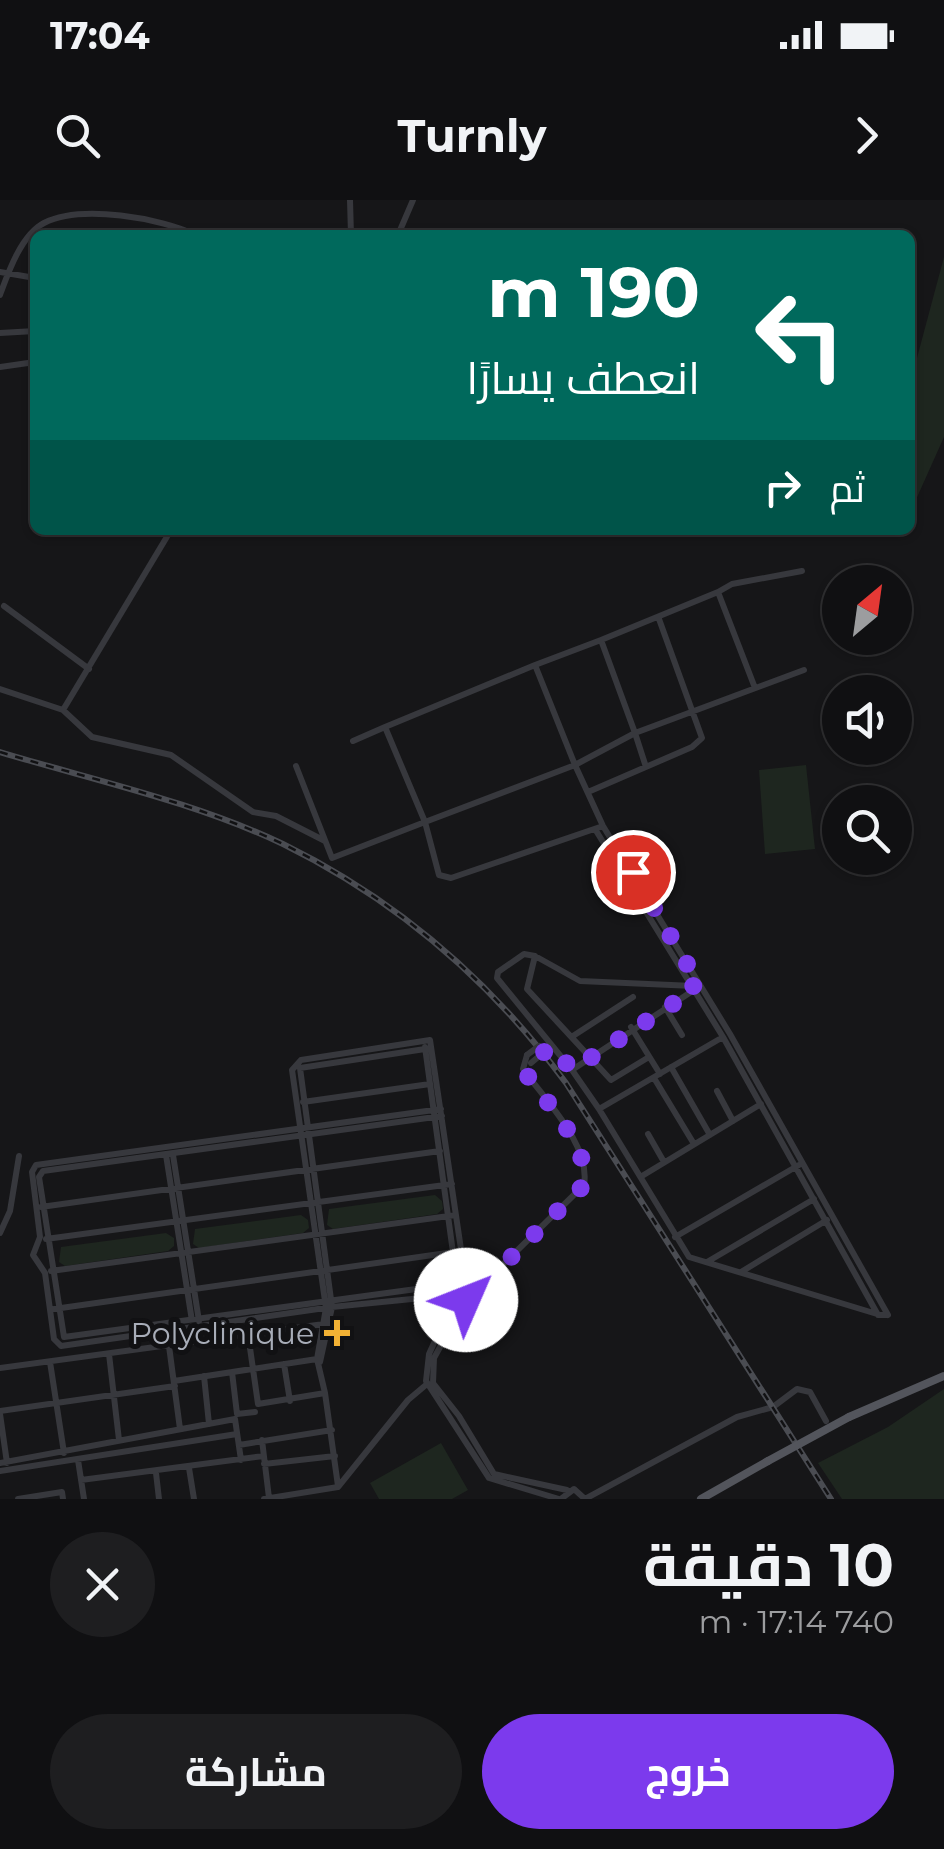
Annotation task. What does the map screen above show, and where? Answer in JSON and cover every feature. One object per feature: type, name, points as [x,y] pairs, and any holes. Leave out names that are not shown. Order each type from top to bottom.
[{"type":"main road","points":[[701,1499],[849,1417],[944,1376]]},
{"type":"street","points":[[350,200],[351,230]]},
{"type":"street","points":[[400,230],[413,200]]},
{"type":"street","points":[[37,230],[43,223],[98,214],[169,222],[186,230]]},
{"type":"street","points":[[0,295],[4,272],[30,239]]},
{"type":"street","points":[[20,252],[30,253]]},
{"type":"street","points":[[4,272],[30,277]]},
{"type":"street","points":[[0,333],[30,332]]},
{"type":"street","points":[[0,367],[30,363]]},
{"type":"street","points":[[62,710],[168,535]]},
{"type":"street","points":[[354,742],[534,665],[660,619],[732,584],[802,571]]},
{"type":"street","points":[[718,592],[755,688]]},
{"type":"street","points":[[4,606],[89,669]]},
{"type":"street","points":[[588,792],[702,738],[660,619]]},
{"type":"street","points":[[601,640],[646,767]]},
{"type":"street","points":[[534,665],[599,827],[726,1036],[888,1315],[689,1256],[599,1109],[497,978],[498,972],[524,954],[536,956],[580,982],[695,987]]},
{"type":"street","points":[[296,766],[332,858],[575,765],[694,710],[804,670]]},
{"type":"street","points":[[0,689],[62,710],[92,737],[170,755],[262,817],[276,816],[326,841]]},
{"type":"street","points":[[385,727],[425,822],[440,875],[451,878],[599,827]]},
{"type":"street","points":[[599,827],[633,872],[695,987]]},
{"type":"street","points":[[536,956],[527,989],[611,1080],[649,1056]]},
{"type":"street","points":[[572,1070],[590,1054],[695,987]]},
{"type":"street","points":[[573,1036],[633,997]]},
{"type":"street","points":[[664,1007],[682,1036]]},
{"type":"street","points":[[631,1027],[694,1144]]},
{"type":"street","points":[[599,1109],[726,1036]]},
{"type":"street","points":[[726,1036],[761,1104],[800,1165],[826,1220],[842,1241]]},
{"type":"street","points":[[319,1368],[329,1304],[292,1070],[296,1062],[424,1045],[430,1040],[462,1285],[453,1297],[426,1363],[430,1383],[489,1478],[560,1499],[567,1490]]},
{"type":"street","points":[[438,1113],[44,1171],[39,1177],[40,1207],[54,1309],[62,1335],[68,1338],[196,1323],[462,1285],[480,1288],[584,1185],[586,1169],[575,1144],[527,1075],[529,1059],[549,1043]]},
{"type":"street","points":[[424,1045],[448,1185]]},
{"type":"street","points":[[671,1067],[710,1135]]},
{"type":"street","points":[[300,1102],[430,1084]]},
{"type":"street","points":[[717,1091],[733,1121]]},
{"type":"street","points":[[642,1176],[761,1104]]},
{"type":"street","points":[[648,1134],[664,1162]]},
{"type":"street","points":[[168,1152],[196,1323]]},
{"type":"street","points":[[40,1207],[440,1152]]},
{"type":"street","points":[[0,1233],[10,1210],[19,1156]]},
{"type":"street","points":[[675,1238],[800,1165]]},
{"type":"street","points":[[44,1238],[448,1185]]},
{"type":"street","points":[[706,1262],[814,1198]]},
{"type":"street","points":[[314,1202],[312,1214],[319,1234]]},
{"type":"street","points":[[49,1272],[453,1216]]},
{"type":"street","points":[[262,1440],[266,1498],[338,1487],[408,1400],[430,1383],[434,1358],[466,1300],[454,1252],[453,1216]]},
{"type":"street","points":[[740,1272],[826,1220]]},
{"type":"street","points":[[44,1238],[33,1255],[49,1272]]},
{"type":"street","points":[[54,1309],[454,1252]]},
{"type":"street","points":[[329,1304],[453,1297],[466,1300]]},
{"type":"street","points":[[329,1304],[317,1359],[332,1430],[338,1487]]},
{"type":"street","points":[[0,1368],[324,1324]]},
{"type":"street","points":[[248,1334],[258,1404],[325,1394]]},
{"type":"street","points":[[169,1346],[180,1429]]},
{"type":"street","points":[[109,1354],[119,1440]]},
{"type":"street","points":[[241,1460],[235,1420],[3,1463],[0,1413],[317,1359]]},
{"type":"street","points":[[50,1362],[64,1453]]},
{"type":"street","points":[[284,1364],[290,1400]]},
{"type":"street","points":[[232,1372],[237,1414],[255,1412]]},
{"type":"street","points":[[204,1376],[209,1424]]},
{"type":"street","points":[[430,1383],[460,1416],[490,1471],[505,1479],[578,1490],[585,1499],[736,1417],[773,1407],[797,1389],[810,1392],[826,1421]]},
{"type":"street","points":[[238,1445],[332,1430]]},
{"type":"street","points":[[0,1471],[237,1434]]},
{"type":"street","points":[[81,1480],[241,1460],[335,1456]]},
{"type":"street","points":[[78,1460],[84,1499]]},
{"type":"street","points":[[189,1468],[194,1499]]},
{"type":"street","points":[[156,1473],[159,1499]]},
{"type":"street","points":[[18,1499],[62,1492],[64,1499]]},
{"type":"shaded area","points":[[944,257],[944,437],[915,502],[915,365]]},
{"type":"shaded area","points":[[806,765],[815,849],[765,854],[759,770]]},
{"type":"shaded area","points":[[435,1195],[442,1201],[443,1209],[437,1214],[333,1229],[327,1225],[329,1209]]},
{"type":"shaded area","points":[[301,1215],[308,1220],[309,1228],[303,1233],[199,1248],[193,1244],[195,1229]]},
{"type":"shaded area","points":[[166,1233],[174,1238],[174,1246],[168,1251],[65,1266],[59,1262],[61,1247]]},
{"type":"shaded area","points":[[944,1389],[944,1499],[842,1499],[818,1463],[888,1427]]},
{"type":"shaded area","points":[[441,1443],[468,1490],[452,1499],[379,1499],[370,1483]]},
{"type":"railway","points":[[0,752],[179,804],[283,844],[325,866],[403,917],[474,977],[566,1083],[831,1499]]},
{"type":"place","name":"Polyclinique","points":[[337,1333]]},
{"type":"route","points":[[466,1300],[471,1290],[480,1288],[584,1185],[586,1169],[575,1144],[527,1075],[530,1063],[552,1046],[572,1070],[631,1027],[694,990],[691,986],[700,986],[633,872]]}]
